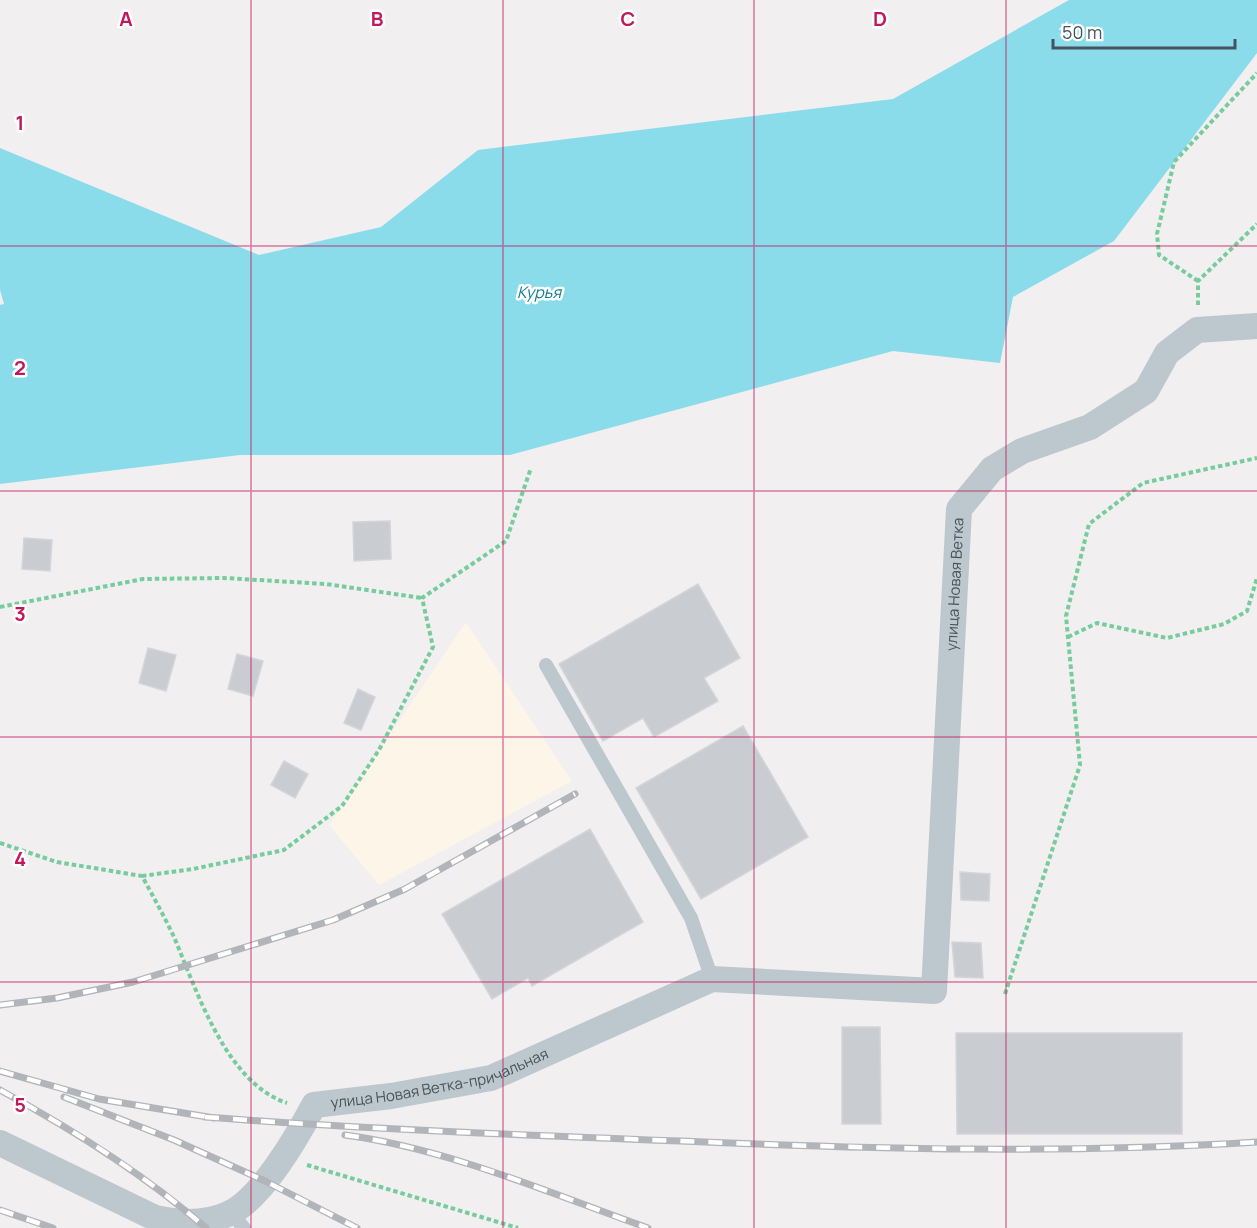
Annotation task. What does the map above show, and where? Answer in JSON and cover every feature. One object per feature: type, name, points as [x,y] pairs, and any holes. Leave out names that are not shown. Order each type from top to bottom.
[{"type":"street","points":[[1197,330],[1257,326]]},
{"type":"street","name":"улица Новая Ветка","points":[[934,991],[959,509],[992,469],[1022,451],[1090,427],[1146,391],[1167,353],[1197,330]]},
{"type":"street","name":"улица Новая Ветка-причальная","points":[[0,1143],[155,1218],[176,1222],[215,1218],[237,1221],[283,1158],[314,1105],[390,1096],[491,1078],[712,979],[934,991]]},
{"type":"lane","points":[[546,665],[691,918],[712,979]]},
{"type":"path","points":[[1198,281],[1159,255],[1157,234],[1174,162],[1257,73]]},
{"type":"path","points":[[1197,330],[1198,281],[1257,224]]},
{"type":"path","points":[[1005,994],[1080,765],[1066,616],[1089,524],[1143,483],[1257,458]]},
{"type":"path","points":[[0,608],[142,579],[224,578],[326,584],[422,598],[506,541],[531,468]]},
{"type":"path","points":[[1068,637],[1097,623],[1167,638],[1224,624],[1247,610],[1257,578]]},
{"type":"path","points":[[0,843],[57,862],[142,876],[193,869],[284,850],[342,806],[379,750],[433,647],[422,598]]},
{"type":"path","points":[[142,876],[221,1041],[237,1065],[257,1087],[274,1099],[297,1106],[314,1105]]},
{"type":"path","points":[[283,1158],[518,1228]]},
{"type":"shaded area","points":[[466,622],[572,781],[379,885],[329,825]]},
{"type":"water","name":"Курья","points":[[1069,0],[1257,0],[1257,53],[1114,241],[1013,297],[1000,363],[893,351],[510,455],[240,455],[0,484],[0,305],[4,304],[0,290],[0,148],[259,255],[381,227],[478,150],[893,99]]},
{"type":"building","points":[[390,521],[391,559],[354,561],[353,522]]},
{"type":"building","points":[[24,538],[52,540],[50,571],[22,569]]},
{"type":"building","points":[[698,584],[740,658],[704,678],[718,701],[654,737],[643,718],[603,741],[559,664]]},
{"type":"building","points":[[148,648],[176,655],[166,691],[139,683]]},
{"type":"building","points":[[237,654],[263,661],[253,696],[228,689]]},
{"type":"building","points":[[358,689],[375,697],[361,730],[344,723]]},
{"type":"building","points":[[743,726],[808,837],[701,899],[636,788]]},
{"type":"building","points":[[284,761],[308,774],[295,798],[271,785]]},
{"type":"building","points":[[590,829],[643,922],[532,986],[528,978],[492,999],[442,914]]},
{"type":"building","points":[[960,872],[990,874],[989,901],[961,900]]},
{"type":"building","points":[[952,942],[981,943],[983,978],[955,977]]},
{"type":"building","points":[[842,1027],[880,1027],[881,1124],[842,1124]]},
{"type":"building","points":[[956,1033],[1182,1033],[1182,1134],[957,1134]]},
{"type":"railway","points":[[0,1005],[57,998],[133,982],[333,920],[405,889],[575,794]]},
{"type":"railway","points":[[0,1071],[99,1099],[214,1118]]},
{"type":"railway","points":[[0,1090],[107,1153],[158,1189],[206,1228]]},
{"type":"railway","points":[[64,1097],[174,1140],[265,1181],[357,1228]]},
{"type":"railway","points":[[205,1117],[502,1134],[897,1148],[1113,1148],[1257,1142]]},
{"type":"railway","points":[[345,1135],[460,1161],[648,1228]]},
{"type":"railway","points":[[0,1210],[53,1228]]}]
